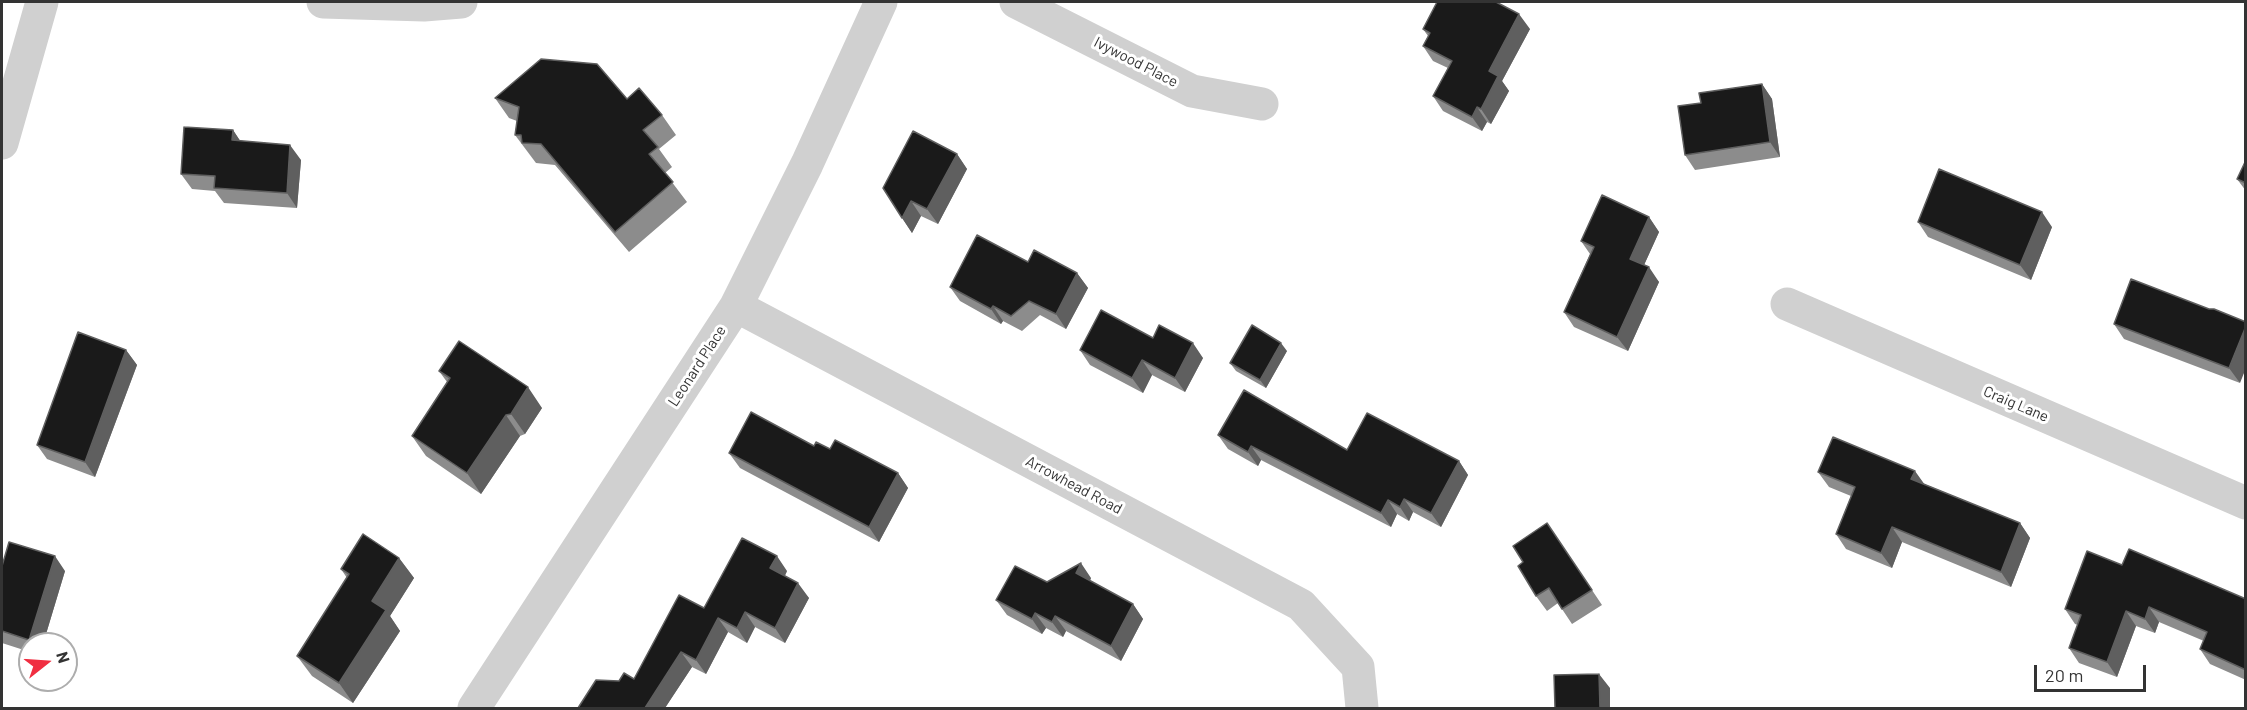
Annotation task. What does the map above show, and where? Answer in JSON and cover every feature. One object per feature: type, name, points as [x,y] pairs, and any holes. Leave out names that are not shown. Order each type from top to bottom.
[{"type":"street","points":[[2,143],[42,2]]},
{"type":"street","points":[[323,2],[424,5],[460,2]]},
{"type":"street","name":"Leonard Place","points":[[474,708],[736,306],[807,164],[881,2]]},
{"type":"street","name":"Ivywood Place","points":[[1016,2],[1192,91],[1262,104]]},
{"type":"street","name":"Craig Lane","points":[[1787,304],[2246,503]]},
{"type":"street","name":"Arrowhead Road","points":[[736,306],[1301,605],[1358,667],[1362,708]]},
{"type":"building","points":[[1437,2],[1496,2],[1519,14],[1489,71],[1498,76],[1481,109],[1477,107],[1472,117],[1433,96],[1452,61],[1423,46],[1430,33],[1423,29]]},
{"type":"building","points":[[541,59],[597,64],[627,99],[639,88],[662,115],[643,130],[658,147],[649,154],[673,182],[615,232],[541,144],[522,143],[521,135],[515,135],[519,107],[495,98]]},
{"type":"building","points":[[1762,84],[1770,142],[1685,155],[1678,106],[1701,103],[1699,93]]},
{"type":"building","points":[[184,127],[233,130],[232,140],[290,145],[287,193],[214,188],[215,176],[181,174]]},
{"type":"building","points":[[913,131],[957,154],[927,209],[911,201],[902,218],[883,188]]},
{"type":"building","points":[[2246,160],[2246,183],[2237,179]]},
{"type":"building","points":[[1939,169],[2042,212],[2020,265],[1918,222]]},
{"type":"building","points":[[1602,195],[1649,217],[1630,259],[1649,267],[1617,337],[1564,312],[1594,247],[1581,241]]},
{"type":"building","points":[[977,235],[1028,262],[1034,250],[1077,273],[1056,314],[1029,301],[1011,316],[993,306],[991,309],[950,287]]},
{"type":"building","points":[[2131,279],[2246,322],[2229,368],[2114,324]]},
{"type":"building","points":[[1101,310],[1153,338],[1159,325],[1193,343],[1175,378],[1142,360],[1132,378],[1080,350]]},
{"type":"building","points":[[1252,325],[1281,343],[1260,380],[1230,363]]},
{"type":"building","points":[[78,332],[126,350],[85,462],[37,445]]},
{"type":"building","points":[[459,341],[528,387],[467,473],[412,436],[450,378],[439,371]]},
{"type":"building","points":[[1244,390],[1347,450],[1367,413],[1459,461],[1431,513],[1404,499],[1400,507],[1388,500],[1381,513],[1251,446],[1248,452],[1218,435]]},
{"type":"building","points":[[751,412],[814,446],[816,442],[830,449],[835,440],[898,473],[869,527],[729,453]]},
{"type":"building","points":[[1833,437],[1915,471],[1911,479],[2020,523],[2001,572],[1892,527],[1881,553],[1836,534],[1855,487],[1818,472]]},
{"type":"building","points":[[1547,523],[1592,590],[1562,609],[1549,588],[1536,596],[1518,566],[1523,562],[1513,546]]},
{"type":"building","points":[[363,534],[399,558],[372,601],[386,610],[339,683],[297,656],[349,574],[341,569]]},
{"type":"building","points":[[742,538],[777,556],[770,568],[798,583],[775,628],[745,612],[737,628],[718,618],[696,660],[681,652],[645,708],[578,708],[596,680],[619,681],[624,673],[634,679],[679,595],[704,608]]},
{"type":"building","points":[[9,542],[55,556],[31,632],[18,632],[18,636],[2,631],[2,566]]},
{"type":"building","points":[[2129,549],[2246,599],[2246,670],[2200,649],[2207,632],[2149,607],[2145,619],[2126,611],[2107,662],[2069,648],[2081,615],[2065,609],[2087,551],[2122,565]]},
{"type":"building","points":[[1081,563],[1076,573],[1133,604],[1111,646],[1055,616],[1052,622],[1035,613],[1032,619],[996,600],[1015,566],[1047,582]]},
{"type":"building","points":[[1599,674],[1600,708],[1555,708],[1554,675]]}]
